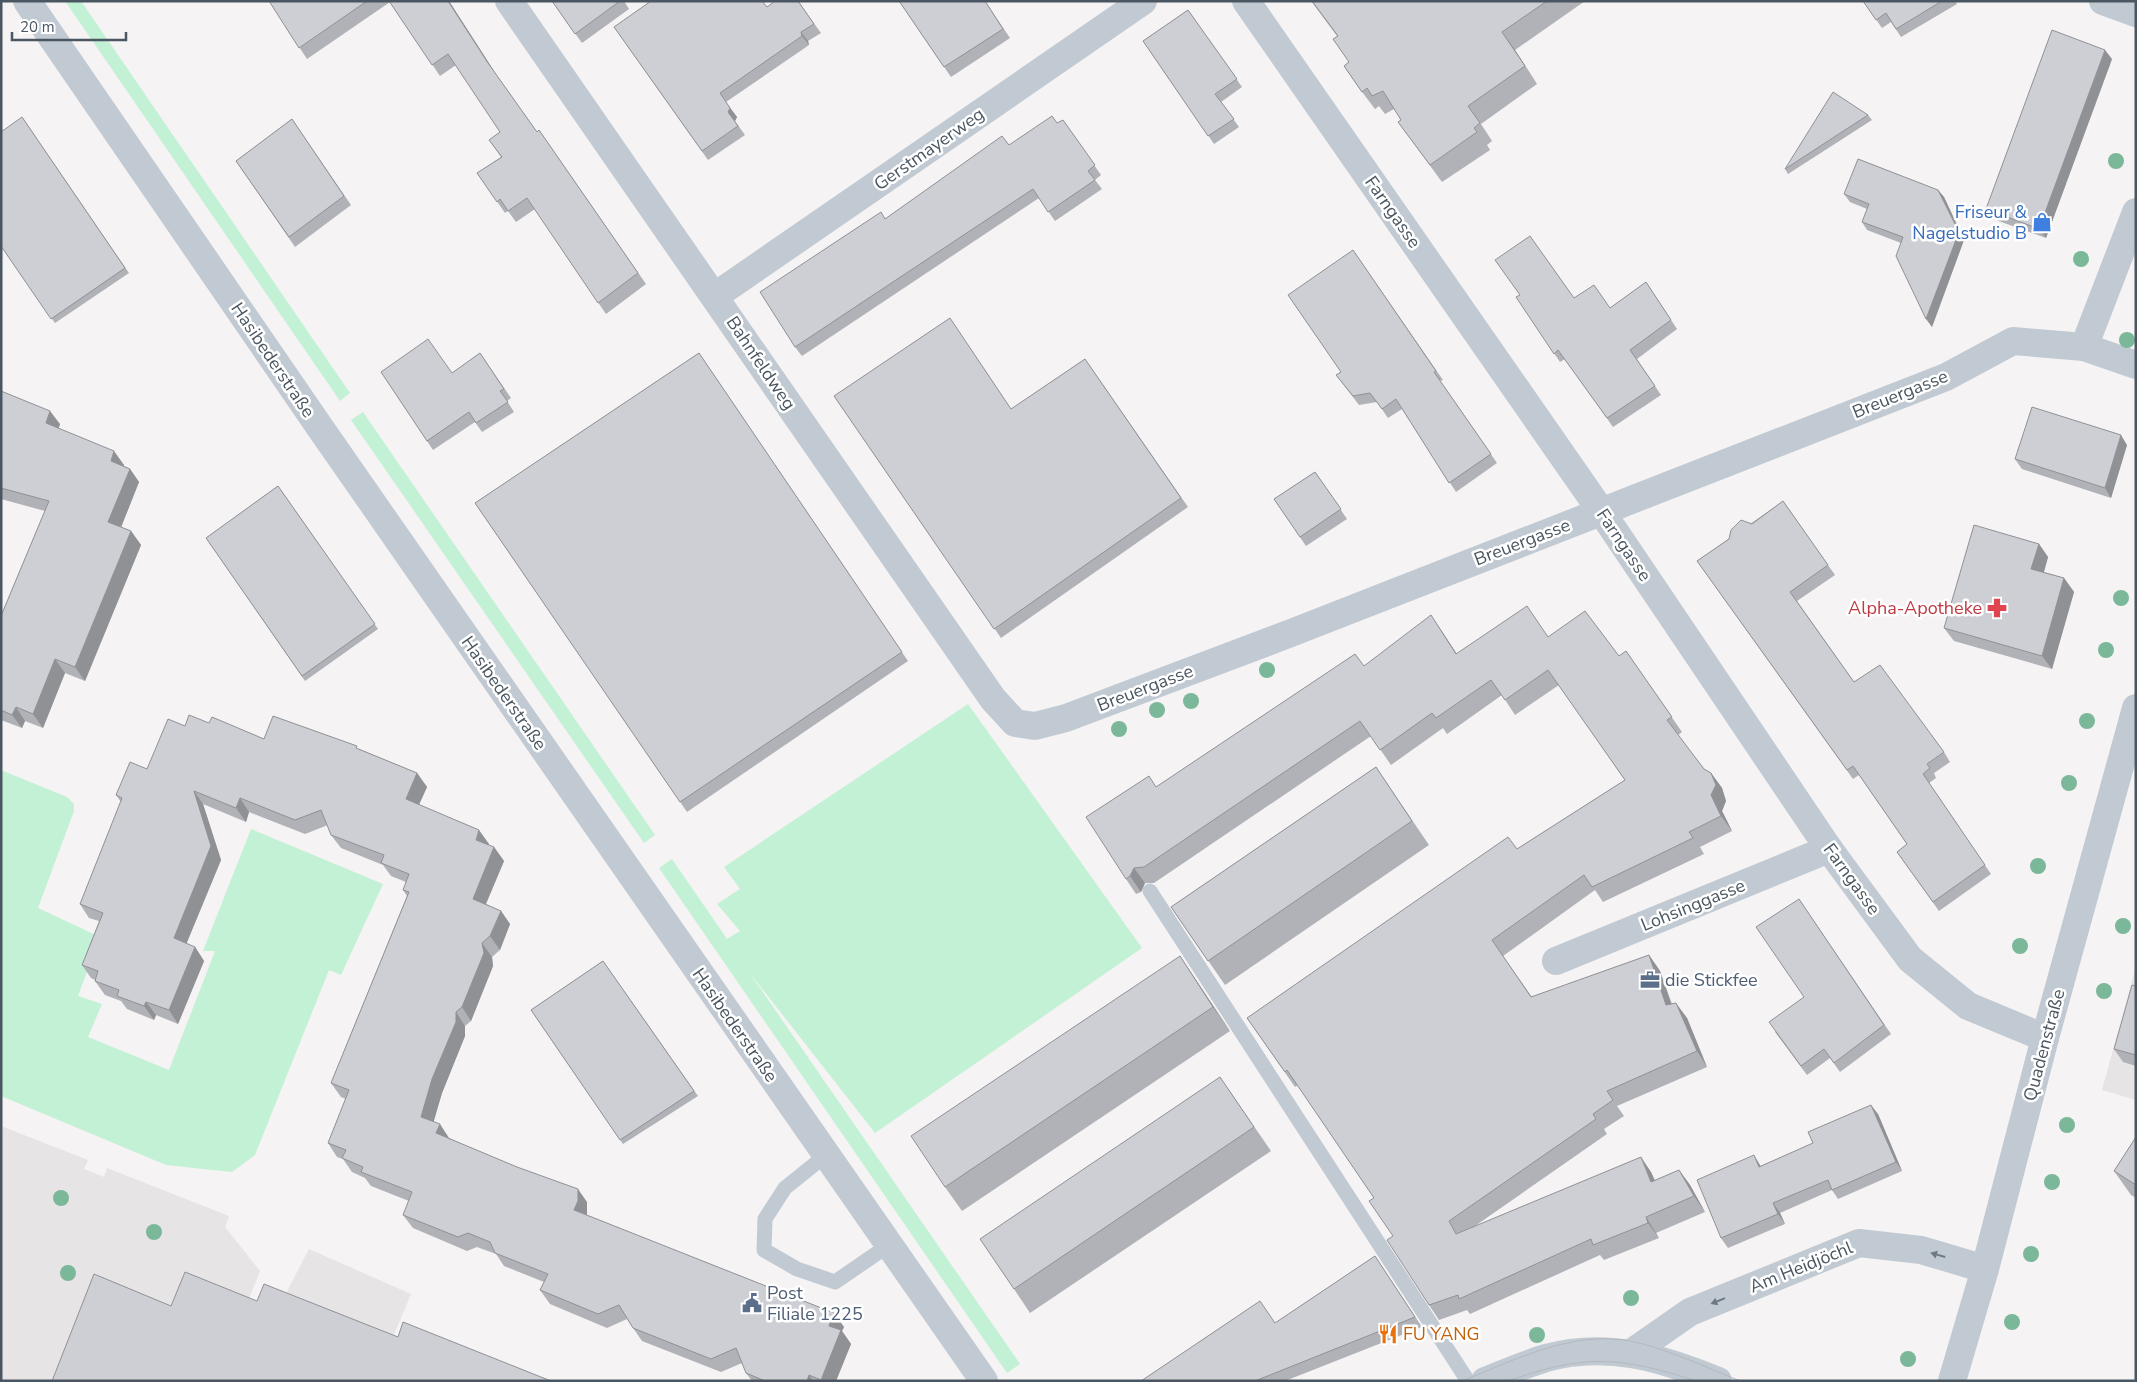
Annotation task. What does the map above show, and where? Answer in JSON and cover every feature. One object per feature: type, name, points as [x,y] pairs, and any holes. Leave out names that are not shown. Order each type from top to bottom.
[{"type":"street","name":"Hasibederstraße","points":[[27,1],[315,422],[984,1381]]},
{"type":"street","name":"Bahnfeldweg","points":[[509,1],[993,699],[1015,723]]},
{"type":"street","name":"Gerstmayerweg","points":[[715,296],[1142,1]]},
{"type":"street","name":"Farngasse","points":[[1246,1],[1601,511],[1829,849],[1910,959],[1968,1006],[2045,1038]]},
{"type":"street","points":[[2103,1],[2136,14]]},
{"type":"street","points":[[2084,347],[2136,212]]},
{"type":"street","name":"Breuergasse","points":[[1015,723],[1035,726],[1066,718],[1291,633],[1946,377],[2013,342],[2084,347],[2136,365]]},
{"type":"street","name":"Quadenstraße","points":[[1952,1381],[1985,1269],[2045,1038],[2132,738],[2136,708]]},
{"type":"street","name":"Lohsinggasse","points":[[1556,962],[1829,849]]},
{"type":"street","name":"Am Heidjöchl","points":[[1631,1353],[1690,1312],[1859,1244],[1921,1250],[1985,1269]]},
{"type":"street","points":[[1485,1381],[1561,1354],[1609,1351],[1631,1353],[1685,1367],[1718,1381]]},
{"type":"lane","points":[[1150,891],[1468,1381]]},
{"type":"lane","points":[[826,1155],[785,1188],[765,1220],[764,1250],[797,1269],[834,1282],[888,1244]]},
{"type":"shaded area","points":[[2136,966],[2136,1100],[2102,1090]]},
{"type":"shaded area","points":[[1,1126],[88,1160],[84,1169],[104,1177],[107,1168],[229,1216],[225,1227],[260,1271],[216,1381],[1,1381]]},
{"type":"shaded area","points":[[309,1249],[411,1294],[388,1349],[279,1307]]},
{"type":"green space","points":[[65,1],[81,1],[350,393],[340,401]]},
{"type":"green space","points":[[363,412],[655,835],[644,843],[351,420]]},
{"type":"green space","points":[[968,704],[1142,948],[875,1133],[749,972],[1020,1364],[1007,1373],[659,868],[672,859],[727,939],[740,931],[717,904],[740,889],[724,867]]},
{"type":"green space","points":[[1,770],[67,797],[74,804],[74,811],[38,908],[100,937],[78,996],[102,1004],[88,1037],[169,1070],[215,951],[203,951],[251,829],[383,884],[341,975],[329,970],[255,1155],[232,1172],[166,1165],[1,1096]]},
{"type":"building","points":[[269,1],[367,1],[299,48]]},
{"type":"building","points":[[389,1],[448,1],[488,63],[537,132],[539,130],[638,273],[598,303],[527,198],[508,211],[500,199],[497,202],[477,173],[502,157],[489,140],[500,132],[448,54],[432,65]]},
{"type":"building","points":[[552,1],[620,1],[575,34]]},
{"type":"building","points":[[651,1],[762,1],[767,7],[775,1],[798,1],[814,24],[801,32],[802,36],[720,93],[730,108],[728,112],[738,126],[702,151],[614,27]]},
{"type":"building","points":[[899,1],[985,1],[1003,29],[944,67]]},
{"type":"building","points":[[1312,1],[1547,1],[1502,32],[1525,66],[1468,106],[1480,123],[1474,128],[1477,132],[1430,165],[1398,122],[1401,120],[1383,91],[1372,96],[1367,88],[1362,92],[1344,66],[1349,62],[1333,39],[1338,36]]},
{"type":"building","points":[[1863,1],[1942,1],[1896,29],[1886,13],[1876,20]]},
{"type":"building","points":[[1188,10],[1237,79],[1215,94],[1234,119],[1208,136],[1143,41]]},
{"type":"building","points":[[2052,30],[2105,50],[2039,229],[1986,209]]},
{"type":"building","points":[[1833,92],[1868,115],[1785,169]]},
{"type":"building","points":[[1052,116],[1057,123],[1063,120],[1095,165],[1088,171],[1095,180],[1048,212],[1033,189],[795,347],[760,292],[881,212],[885,219],[1002,136],[1009,145]]},
{"type":"building","points":[[22,117],[125,268],[51,319],[1,246],[1,132]]},
{"type":"building","points":[[292,119],[344,196],[289,237],[236,161]]},
{"type":"building","points":[[1858,159],[1938,190],[1959,232],[1926,319],[1896,256],[1903,237],[1862,222],[1869,204],[1844,194]]},
{"type":"building","points":[[1530,236],[1574,298],[1594,285],[1610,308],[1646,282],[1671,320],[1630,350],[1655,386],[1607,418],[1558,350],[1554,354],[1516,297],[1520,295],[1495,260]]},
{"type":"building","points":[[1353,250],[1491,454],[1449,483],[1396,399],[1382,409],[1370,393],[1353,396],[1336,375],[1341,372],[1288,295]]},
{"type":"building","points":[[950,318],[1011,409],[1085,359],[1181,498],[994,629],[834,396]]},
{"type":"building","points":[[428,339],[452,373],[480,353],[504,389],[500,391],[508,402],[476,423],[469,412],[427,441],[381,372]]},
{"type":"building","points":[[699,353],[902,652],[680,802],[475,503]]},
{"type":"building","points":[[1,391],[50,411],[46,423],[114,451],[111,461],[130,469],[108,522],[131,531],[75,667],[55,659],[33,714],[16,707],[12,715],[1,710],[1,616],[49,501],[1,488]]},
{"type":"building","points":[[2032,407],[2121,435],[2105,488],[2015,459]]},
{"type":"building","points":[[1315,472],[1341,509],[1300,537],[1274,499]]},
{"type":"building","points":[[278,486],[375,624],[302,676],[206,538]]},
{"type":"building","points":[[1783,501],[1828,565],[1790,592],[1854,682],[1880,665],[1944,752],[1927,764],[1930,768],[1923,774],[1985,865],[1933,902],[1897,852],[1907,844],[1853,766],[1847,770],[1697,561],[1729,539],[1731,530],[1741,520],[1752,524]]},
{"type":"building","points":[[1974,525],[2039,544],[2031,569],[2064,578],[2042,656],[1944,628]]},
{"type":"building","points":[[1527,606],[1548,637],[1585,611],[1619,656],[1626,651],[1672,717],[1667,720],[1704,769],[1711,773],[1716,785],[1711,795],[1721,816],[1689,832],[1693,838],[1592,887],[1584,875],[1492,940],[1531,997],[1649,955],[1666,1005],[1676,1003],[1697,1051],[1607,1091],[1613,1100],[1593,1114],[1596,1119],[1449,1221],[1456,1234],[1641,1157],[1651,1182],[1679,1170],[1694,1196],[1646,1217],[1648,1223],[1593,1245],[1591,1239],[1459,1299],[1458,1295],[1429,1305],[1387,1240],[1393,1236],[1369,1201],[1374,1198],[1287,1070],[1285,1072],[1247,1018],[1508,837],[1517,849],[1625,780],[1548,670],[1505,700],[1491,680],[1436,718],[1432,713],[1380,750],[1360,721],[1144,867],[1134,868],[1126,879],[1086,817],[1149,776],[1156,787],[1355,654],[1364,666],[1431,615],[1456,654]]},
{"type":"building","points":[[189,715],[209,723],[212,717],[264,739],[273,716],[357,746],[356,748],[417,773],[406,799],[479,830],[476,840],[494,847],[473,899],[501,911],[490,936],[482,943],[484,953],[462,1007],[456,1012],[456,1022],[432,1079],[421,1117],[440,1124],[436,1133],[517,1167],[578,1189],[578,1201],[574,1210],[834,1313],[829,1326],[841,1330],[821,1380],[809,1375],[807,1381],[765,1381],[746,1373],[736,1348],[711,1359],[633,1328],[619,1305],[598,1314],[540,1290],[548,1274],[495,1253],[490,1242],[468,1233],[458,1237],[403,1215],[412,1192],[361,1172],[363,1167],[342,1158],[346,1150],[328,1143],[349,1090],[331,1083],[409,892],[403,890],[409,874],[381,863],[384,855],[331,835],[321,810],[295,820],[240,798],[236,808],[194,791],[211,846],[174,938],[195,947],[169,1010],[146,1002],[144,1006],[117,996],[119,990],[95,981],[98,971],[82,965],[103,913],[80,904],[122,798],[116,795],[130,762],[147,769],[168,719],[185,726]]},
{"type":"building","points":[[1376,767],[1412,821],[1208,961],[1171,907]]},
{"type":"building","points":[[1799,899],[1884,1025],[1834,1063],[1824,1049],[1801,1066],[1769,1022],[1804,997],[1756,927]]},
{"type":"building","points":[[1180,956],[1213,1007],[945,1187],[911,1136]]},
{"type":"building","points":[[603,961],[694,1091],[620,1140],[531,1010]]},
{"type":"building","points":[[2132,985],[2136,986],[2136,1055],[2114,1049]]},
{"type":"building","points":[[1220,1077],[1254,1127],[1014,1289],[980,1239]]},
{"type":"building","points":[[1871,1105],[1896,1162],[1832,1190],[1828,1180],[1773,1203],[1778,1214],[1721,1238],[1697,1180],[1754,1155],[1759,1167],[1813,1143],[1808,1132]]},
{"type":"building","points":[[2136,1137],[2136,1185],[2114,1171]]},
{"type":"building","points":[[1375,1256],[1415,1317],[1255,1381],[1141,1381],[1260,1301],[1275,1323]]},
{"type":"building","points":[[185,1272],[257,1301],[264,1284],[398,1337],[403,1322],[551,1381],[52,1381],[94,1274],[171,1306]]},
{"type":"tram line","points":[[1462,1381],[1528,1354],[1551,1347],[1597,1339],[1620,1339],[1643,1344],[1680,1356],[1740,1381]]},
{"type":"tram line","points":[[1508,1381],[1559,1366],[1602,1362],[1645,1367],[1696,1381]]},
{"type":"place","name":"Friseur & Nagelstudio B","points":[[2042,222]]},
{"type":"place","name":"Alpha-Apotheke","points":[[1997,608]]},
{"type":"place","name":"die Stickfee","points":[[1650,980]]},
{"type":"place","name":"Post Filiale 1225","points":[[752,1303]]},
{"type":"place","name":"FU YANG","points":[[1388,1334]]}]
